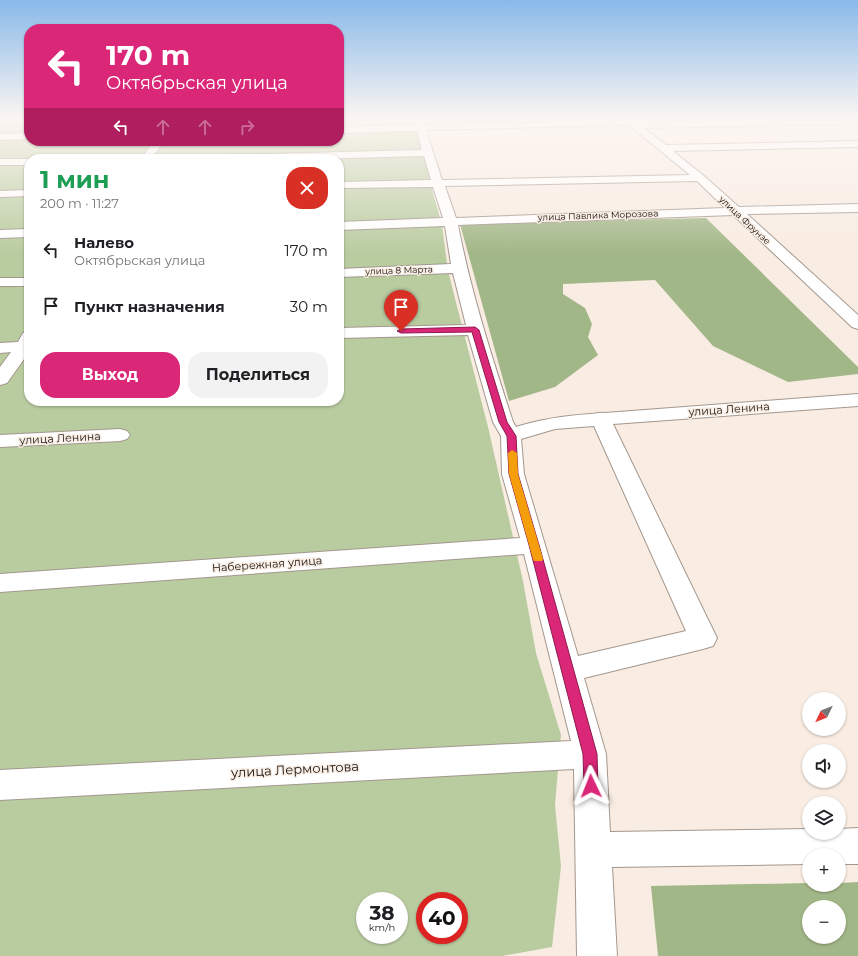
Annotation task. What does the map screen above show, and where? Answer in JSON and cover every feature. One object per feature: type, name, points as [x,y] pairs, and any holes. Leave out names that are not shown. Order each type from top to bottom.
[{"type":"street","points":[[432,165],[451,222],[459,268],[475,330],[503,422],[511,436],[513,474],[534,545],[590,754],[597,956]]},
{"type":"street","name":"улица Фрунзе","points":[[683,165],[700,178],[858,324]]},
{"type":"street","points":[[344,185],[700,178]]},
{"type":"street","points":[[0,194],[24,193]]},
{"type":"street","name":"улица Павлика Морозова","points":[[344,226],[735,210],[858,208]]},
{"type":"street","points":[[0,234],[24,233]]},
{"type":"street","name":"улица 8 Марта","points":[[344,273],[459,268]]},
{"type":"street","points":[[0,282],[24,282]]},
{"type":"street","points":[[344,333],[475,330]]},
{"type":"street","points":[[0,348],[24,344]]},
{"type":"street","points":[[0,379],[24,347]]},
{"type":"street","name":"улица Ленина","points":[[511,436],[554,423],[600,418],[858,400]]},
{"type":"street","points":[[567,670],[704,638],[600,418]]},
{"type":"street","name":"улица Ленина","points":[[0,441],[120,435]]},
{"type":"street","name":"Набережная улица","points":[[0,583],[534,545]]},
{"type":"street","name":"улица Лермонтова","points":[[0,785],[590,754]]},
{"type":"street","points":[[593,850],[858,846]]},
{"type":"green space","points":[[0,165],[24,165],[24,406],[344,406],[344,165],[427,165],[442,225],[448,271],[488,427],[523,581],[536,653],[561,735],[555,805],[561,866],[552,947],[502,956],[0,956]]},
{"type":"green space","points":[[706,218],[858,367],[858,374],[788,382],[713,346],[655,280],[563,284],[563,294],[585,308],[592,324],[588,337],[598,355],[555,387],[509,401],[460,224]]},
{"type":"green space","points":[[858,882],[858,956],[658,956],[651,886],[802,883],[802,892],[846,892],[846,883]]},
{"type":"slow traffic","points":[[512,453],[513,474],[538,559]]},
{"type":"route","points":[[401,331],[475,330],[503,422],[511,436],[513,474],[534,545],[590,754],[591,786]]}]
